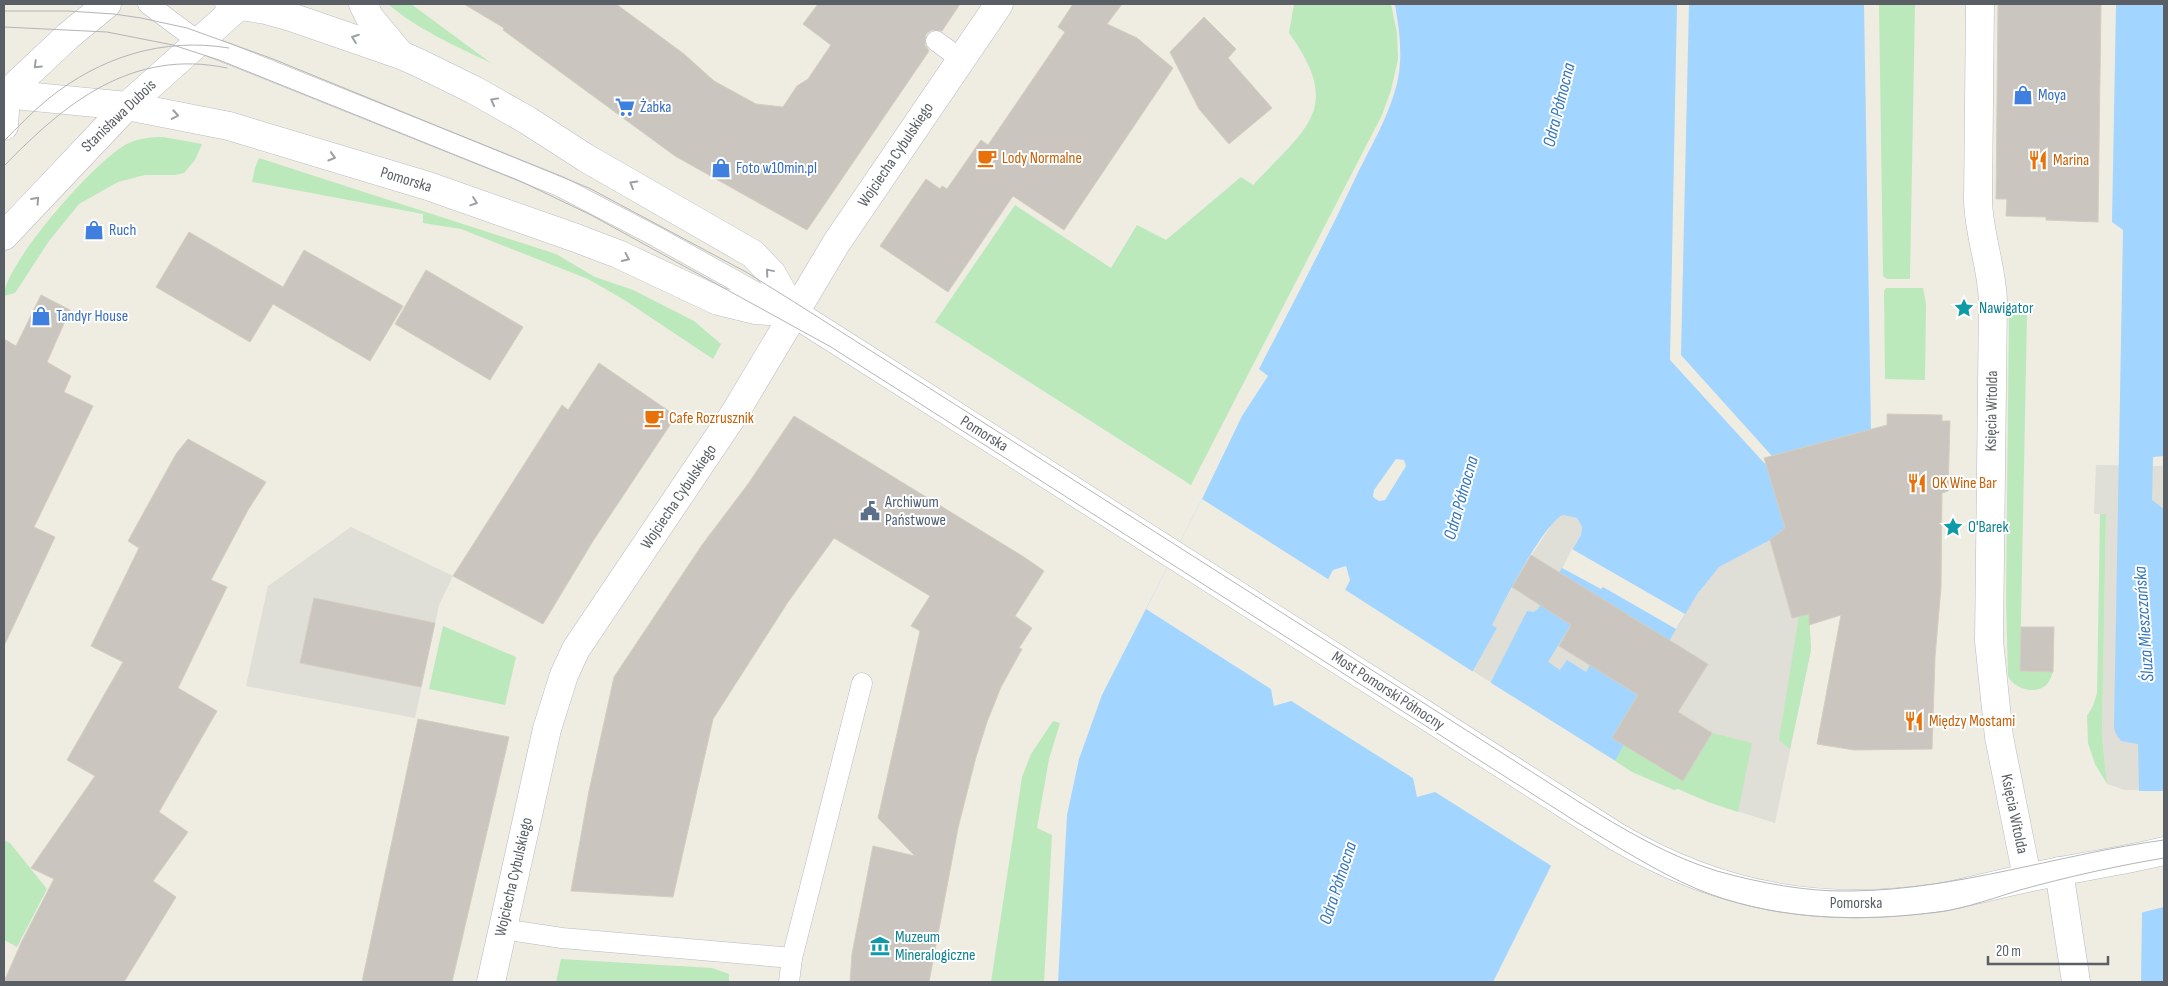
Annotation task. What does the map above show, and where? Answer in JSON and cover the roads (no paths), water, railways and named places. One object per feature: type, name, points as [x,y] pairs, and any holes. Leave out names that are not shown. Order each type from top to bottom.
[{"type":"street","points":[[4,126],[4,95],[68,36],[107,4]]},
{"type":"street","name":"Pomorska","points":[[237,4],[291,17],[401,55],[474,90],[520,116],[586,158],[753,254],[772,274],[794,313]]},
{"type":"street","name":"Stanisława Dubois","points":[[4,236],[127,106],[199,42],[237,4]]},
{"type":"street","points":[[362,4],[370,18],[401,55]]},
{"type":"street","name":"Wojciecha Cybulskiego","points":[[491,982],[547,729],[564,675],[576,649],[736,411],[766,364],[828,255],[999,4]]},
{"type":"street","name":"Księcia Witolda","points":[[1980,4],[1978,200],[1979,222],[1990,267],[1993,302],[1989,641],[1999,737],[2027,877]]},
{"type":"street","name":"Pomorska","points":[[4,95],[127,106],[229,126],[428,186],[618,254],[718,301],[754,310],[794,313],[1174,554]]},
{"type":"street","name":"Most Pomorski Północny","points":[[1174,554],[1603,828]]},
{"type":"street","name":"Pomorska","points":[[1603,828],[1644,853],[1703,879],[1757,894],[1813,902],[1854,905],[1944,896],[2027,877],[2164,851]]},
{"type":"street","points":[[2059,871],[2076,982]]},
{"type":"lane","points":[[148,4],[199,42],[559,186],[647,231],[794,313]]},
{"type":"lane","points":[[936,41],[961,59]]},
{"type":"lane","points":[[789,982],[792,958],[862,684]]},
{"type":"lane","points":[[502,929],[562,938],[792,958]]},
{"type":"water","name":"Odra Północna","points":[[1395,4],[1864,4],[1871,433],[1853,434],[1765,458],[1785,528],[1770,540],[1719,567],[1698,593],[1669,641],[1590,593],[1548,662],[1560,670],[1567,660],[1586,672],[1590,665],[1638,695],[1612,738],[1624,745],[1615,761],[1606,756],[1493,982],[1058,982],[1067,815],[1079,759],[1102,695],[1242,416],[1268,376],[1259,369],[1319,253],[1390,106],[1398,79],[1400,60],[1400,41]],"holes":[[[1396,459],[1404,460],[1406,466],[1385,500],[1379,501],[1373,497],[1374,490]],[[1563,515],[1577,518],[1582,527],[1581,535],[1538,609],[1534,612],[1527,611],[1435,792],[1417,797],[1413,778],[1497,628],[1492,625],[1514,582],[1545,533]],[[1346,566],[1350,580],[1291,701],[1274,706],[1271,689],[1333,570]]]},
{"type":"water","name":"Śluza Mieszczańska","points":[[2116,4],[2164,4],[2164,456],[2153,457],[2152,500],[2164,509],[2164,982],[2141,982],[2142,915],[2138,744],[2121,741],[2114,728],[2123,230],[2112,222]]},
{"type":"tram line","points":[[4,11],[68,11],[114,14],[187,28],[273,59],[589,188],[746,272],[1579,802],[1663,850],[1699,865],[1717,871],[1784,886],[1834,891],[1891,889],[1930,885],[2164,840]]},
{"type":"tram line","points":[[4,27],[107,32],[173,45],[219,60],[520,181],[591,215],[831,347],[1578,823],[1651,866],[1697,889],[1724,899],[1779,912],[1865,918],[1951,910],[2056,881],[2164,858]]},
{"type":"tram line","points":[[4,141],[31,114],[68,84],[111,62],[156,48],[180,45],[229,48]]},
{"type":"tram line","points":[[4,166],[51,121],[76,102],[103,86],[131,74],[161,66],[193,64],[227,68]]},
{"type":"place","name":"Moya","points":[[2023,95]]},
{"type":"place","name":"Żabka","points":[[625,107]]},
{"type":"place","name":"Lody Normalne","points":[[987,158]]},
{"type":"place","name":"Marina","points":[[2038,160]]},
{"type":"place","name":"Foto w10min.pl","points":[[721,168]]},
{"type":"place","name":"Ruch","points":[[94,230]]},
{"type":"place","name":"Nawigator","points":[[1964,308]]},
{"type":"place","name":"Tandyr House","points":[[41,316]]},
{"type":"place","name":"Cafe Rozrusznik","points":[[654,418]]},
{"type":"place","name":"OK Wine Bar","points":[[1917,483]]},
{"type":"place","name":"Archiwum Państwowe","points":[[870,511]]},
{"type":"place","name":"O'Barek","points":[[1953,527]]},
{"type":"place","name":"Między Mostami","points":[[1914,721]]},
{"type":"place","name":"Muzeum Mineralogiczne","points":[[880,946]]}]
